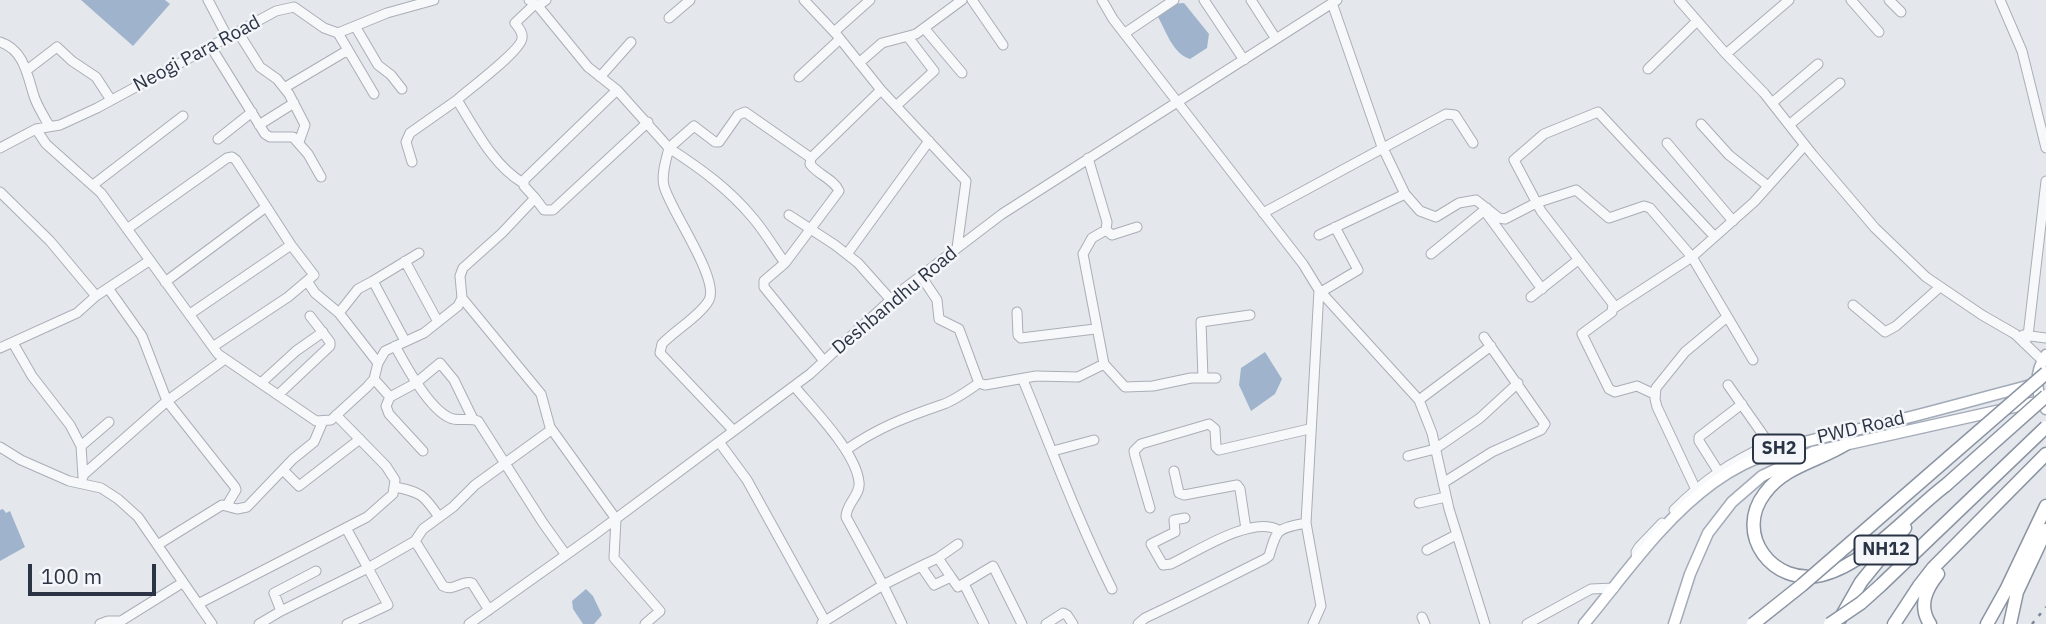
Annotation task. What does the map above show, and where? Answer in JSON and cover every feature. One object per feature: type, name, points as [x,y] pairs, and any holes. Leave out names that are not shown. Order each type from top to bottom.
[{"type":"highway","points":[[1753,624],[1802,585],[2045,363]]},
{"type":"highway","name":"NH12","points":[[1838,624],[1861,583],[1879,559],[1946,485],[2044,402]]},
{"type":"highway","points":[[1830,624],[1861,603],[1881,585],[2046,427]]},
{"type":"highway","points":[[1846,444],[1786,473],[1761,499],[1754,517],[1755,542],[1763,556],[1774,567],[1808,577],[1820,576],[1841,568],[1881,541],[1946,485]]},
{"type":"highway","name":"NH12","points":[[1894,624],[1919,586],[2046,454]]},
{"type":"highway","points":[[1987,624],[2046,506]]},
{"type":"highway","points":[[2010,624],[2017,592],[2046,530]]},
{"type":"highway","points":[[1930,624],[1925,617],[1924,607],[1927,589],[1967,534]]},
{"type":"highway","points":[[1979,624],[2006,590]]},
{"type":"main road","points":[[2044,402],[2037,383],[2045,363]]},
{"type":"main road","name":"PWD Road","points":[[1584,624],[1697,491],[1772,448],[2037,383]]},
{"type":"main road","name":"PWD Road","points":[[1674,624],[1700,549],[1720,516],[1762,476],[1777,467],[1846,444],[2044,402]]},
{"type":"street","points":[[208,0],[228,37]]},
{"type":"street","points":[[374,94],[338,33],[387,13],[433,0]]},
{"type":"street","points":[[669,18],[690,0]]},
{"type":"street","points":[[804,0],[895,106],[966,181],[957,248]]},
{"type":"street","points":[[799,77],[870,0]]},
{"type":"street","points":[[859,63],[882,43],[908,37],[962,0]]},
{"type":"street","points":[[972,0],[1003,46]]},
{"type":"street","points":[[1102,0],[1303,264],[1320,291],[1419,400],[1432,433],[1456,535],[1485,624]]},
{"type":"street","points":[[1125,33],[1174,0]]},
{"type":"street","points":[[1204,0],[1244,60]]},
{"type":"street","points":[[1251,0],[1276,39]]},
{"type":"street","points":[[1679,0],[1772,103],[1875,228],[1926,277],[2026,339],[2045,363]]},
{"type":"street","points":[[1726,54],[1789,0]]},
{"type":"street","points":[[1851,0],[1879,32]]},
{"type":"street","points":[[1889,0],[1901,12]]},
{"type":"street","points":[[2000,0],[2022,51],[2046,148]]},
{"type":"street","points":[[1335,1],[1383,148],[1405,194],[1420,211],[1436,217],[1468,200],[1476,200],[1499,218],[1505,219],[1536,202],[1576,190],[1609,218],[1638,208],[1650,208],[1692,257],[1753,360]]},
{"type":"street","name":"Deshbandhu Road","points":[[469,624],[616,519],[794,386],[891,300],[1002,214],[1335,1]]},
{"type":"street","points":[[412,162],[406,142],[410,133],[457,100],[513,54],[523,34],[515,23],[537,2],[577,54],[648,122],[668,149],[718,182],[753,218],[785,263]]},
{"type":"street","name":"Neogi Para Road","points":[[0,148],[36,129],[60,125],[111,100],[276,11],[294,7],[324,28],[338,33]]},
{"type":"street","points":[[1648,69],[1697,21]]},
{"type":"street","points":[[355,26],[378,65],[391,75],[402,89]]},
{"type":"street","points":[[924,28],[962,73]]},
{"type":"street","points":[[238,32],[260,67],[277,79],[294,103],[305,125],[299,142]]},
{"type":"street","points":[[895,106],[934,72],[908,37]]},
{"type":"street","points":[[0,42],[12,46],[27,70],[34,99],[49,126]]},
{"type":"street","points":[[600,77],[631,42]]},
{"type":"street","points":[[27,70],[57,47],[72,61],[96,76],[111,100]]},
{"type":"street","points":[[211,47],[265,134],[270,137],[293,137],[308,153],[321,177]]},
{"type":"street","points":[[284,88],[348,50]]},
{"type":"street","points":[[1772,103],[1818,64]]},
{"type":"street","points":[[1789,125],[1840,83]]},
{"type":"street","points":[[523,183],[617,90]]},
{"type":"street","points":[[824,361],[764,287],[764,281],[785,263],[839,191],[837,186],[811,166],[811,158],[881,90]]},
{"type":"street","points":[[457,100],[494,157],[510,175],[523,183],[544,210],[553,210],[648,122]]},
{"type":"street","points":[[259,125],[294,103]]},
{"type":"street","points":[[219,139],[252,112]]},
{"type":"street","points":[[733,430],[660,353],[662,344],[705,307],[712,294],[696,251],[664,186],[668,149],[694,126],[715,142],[719,142],[738,115],[745,112],[811,158]]},
{"type":"street","points":[[1614,308],[1536,202],[1514,160],[1544,134],[1598,112],[1714,236]]},
{"type":"street","points":[[1263,213],[1433,119],[1450,113],[1460,122],[1473,143]]},
{"type":"street","points":[[93,185],[183,116]]},
{"type":"street","points":[[1701,124],[1729,155],[1768,186]]},
{"type":"street","points":[[36,129],[47,144],[93,185],[225,359],[316,421],[331,420],[374,379],[378,363],[385,351],[424,333],[458,306],[463,298]]},
{"type":"street","points":[[847,254],[929,141]]},
{"type":"street","points":[[1667,143],[1733,221]]},
{"type":"street","points":[[1654,394],[1637,386],[1615,392],[1609,389],[1583,337],[1584,331],[1692,257],[1733,221],[1805,145]]},
{"type":"street","points":[[127,229],[230,157],[236,160],[291,245],[313,272],[313,277],[214,346]]},
{"type":"street","points":[[1088,158],[1102,199],[1107,230],[1112,235],[1137,226]]},
{"type":"street","points":[[2026,339],[2046,181]]},
{"type":"street","points":[[0,192],[50,242],[96,296]]},
{"type":"street","points":[[1319,235],[1405,194]]},
{"type":"street","points":[[535,198],[463,268],[460,276],[463,298],[541,394],[551,430],[616,519],[614,558],[660,611],[645,624]]},
{"type":"street","points":[[165,282],[265,207]]},
{"type":"street","points":[[1431,254],[1486,209]]},
{"type":"street","points":[[1486,209],[1542,289]]},
{"type":"street","points":[[789,215],[847,254],[891,300]]},
{"type":"street","points":[[1320,291],[1358,270],[1358,265],[1335,227]]},
{"type":"street","points":[[1107,230],[1093,238],[1083,254],[1104,364],[1125,387],[1153,386],[1191,378],[1216,378]]},
{"type":"street","points":[[190,314],[291,245]]},
{"type":"street","points":[[339,313],[358,289],[419,253]]},
{"type":"street","points":[[1531,297],[1578,260]]},
{"type":"street","points":[[0,348],[77,313],[96,296],[149,261]]},
{"type":"street","points":[[405,261],[438,322]]},
{"type":"street","points":[[921,276],[937,300],[939,319],[959,330],[979,383]]},
{"type":"street","points":[[307,281],[316,293],[339,313],[378,363]]},
{"type":"street","points":[[373,281],[405,341]]},
{"type":"street","points":[[1853,305],[1885,332],[1896,326],[1940,287]]},
{"type":"street","points":[[108,288],[142,336],[167,401],[235,487],[227,506]]},
{"type":"street","points":[[1313,624],[1321,606],[1306,523],[1309,429],[1320,291]]},
{"type":"street","points":[[1017,312],[1018,335],[1021,338],[1095,328]]},
{"type":"street","points":[[1203,378],[1201,322],[1250,315]]},
{"type":"street","points":[[279,394],[330,346],[310,316]]},
{"type":"street","points":[[1727,317],[1685,352],[1654,394],[1657,407],[1697,491],[1718,471],[1772,448],[1728,385]]},
{"type":"street","points":[[261,383],[296,351],[323,332]]},
{"type":"street","points":[[1443,483],[1492,452],[1544,427],[1545,421],[1484,337]]},
{"type":"street","points":[[2026,339],[2046,338]]},
{"type":"street","points":[[13,343],[32,376],[70,425],[81,446],[84,479]]},
{"type":"street","points":[[395,346],[415,383],[450,418],[473,419]]},
{"type":"street","points":[[1419,400],[1491,346]]},
{"type":"street","points":[[84,479],[167,401],[225,359]]},
{"type":"street","points":[[423,451],[389,414],[386,406],[390,397],[415,383],[440,363],[454,380],[473,419],[483,428],[566,555]]},
{"type":"street","points":[[846,450],[875,430],[916,412],[943,405],[979,383],[985,385],[1036,376],[1078,377],[1104,364]]},
{"type":"street","points":[[374,379],[390,397]]},
{"type":"street","points":[[1023,380],[1086,537],[1112,589]]},
{"type":"street","points":[[1408,456],[1435,449],[1480,418],[1518,383]]},
{"type":"street","points":[[794,386],[846,450],[859,479],[859,486],[848,505],[846,517],[902,624]]},
{"type":"street","points":[[1718,471],[1699,437],[1742,404]]},
{"type":"street","points":[[198,604],[346,528],[380,507],[393,494],[395,481],[386,466],[336,415]]},
{"type":"street","points":[[159,544],[222,505],[237,509],[247,507],[293,459],[314,442],[323,421]]},
{"type":"street","points":[[81,446],[109,422]]},
{"type":"street","points":[[1150,508],[1134,451],[1141,444],[1209,424],[1215,429],[1216,447],[1219,450],[1309,429]]},
{"type":"street","points":[[258,624],[415,541],[423,528],[505,462],[551,430]]},
{"type":"street","points":[[283,470],[299,485],[360,439]]},
{"type":"street","points":[[1053,451],[1094,440]]},
{"type":"street","points":[[719,442],[747,480],[822,622],[883,585],[938,558],[958,544]]},
{"type":"street","points":[[0,447],[21,460],[69,481],[84,479],[118,499],[138,517],[159,544],[182,583],[212,624]]},
{"type":"street","points":[[1174,471],[1180,493],[1184,495],[1237,485],[1240,489],[1246,528]]},
{"type":"street","points":[[395,487],[417,491],[423,495],[439,517]]},
{"type":"street","points":[[1419,503],[1446,497]]},
{"type":"street","points":[[1185,517],[1174,520],[1175,532],[1151,544],[1163,565],[1171,564],[1246,528],[1268,526],[1278,530]]},
{"type":"street","points":[[1138,624],[1145,618],[1265,559],[1269,556],[1278,530],[1306,523]]},
{"type":"street","points":[[346,528],[388,605],[347,624]]},
{"type":"street","points":[[1427,550],[1456,535]]},
{"type":"street","points":[[415,541],[443,586],[452,589],[468,582],[472,583],[489,610]]},
{"type":"street","points":[[938,558],[957,586],[993,566],[1022,624]]},
{"type":"street","points":[[921,566],[934,585],[951,577]]},
{"type":"street","points":[[281,611],[274,593],[316,570]]},
{"type":"street","points":[[100,624],[121,621],[182,583]]},
{"type":"street","points":[[964,584],[984,624]]},
{"type":"street","points":[[1527,624],[1591,589],[1614,588]]},
{"type":"street","points":[[1046,624],[1063,613],[1073,624]]},
{"type":"water","points":[[81,0],[165,0],[170,4],[133,46]]},
{"type":"water","points":[[1184,3],[1209,34],[1207,48],[1190,59],[1175,47],[1158,17],[1172,4]]},
{"type":"water","points":[[1265,352],[1282,379],[1275,394],[1251,411],[1239,385],[1241,368]]},
{"type":"water","points":[[3,509],[6,513],[10,511],[25,547],[0,561],[0,510]]},
{"type":"water","points":[[586,589],[593,596],[602,615],[594,624],[583,624],[573,609],[572,601]]},
{"type":"railway","points":[[2032,624],[2046,607]]}]
